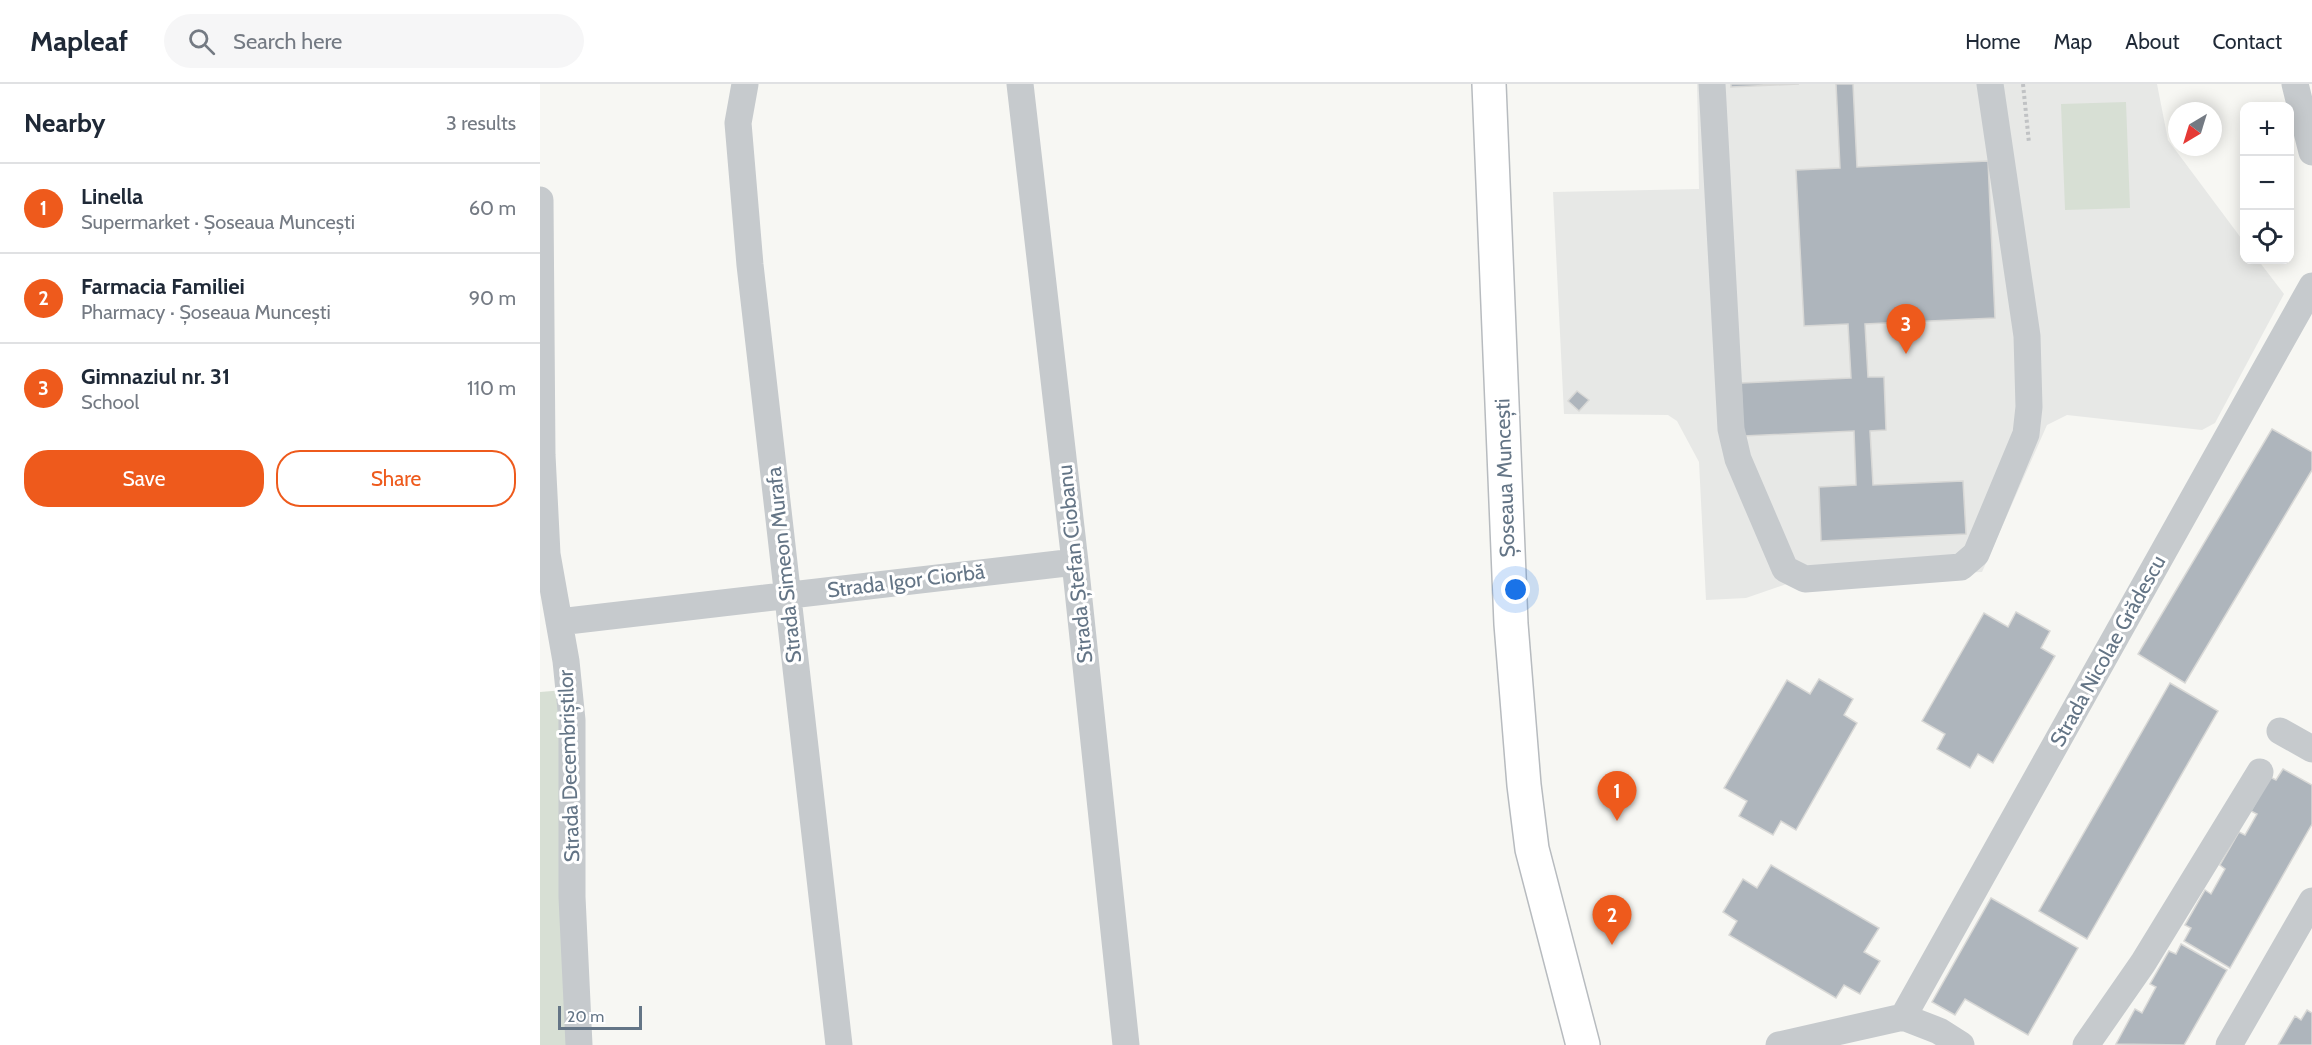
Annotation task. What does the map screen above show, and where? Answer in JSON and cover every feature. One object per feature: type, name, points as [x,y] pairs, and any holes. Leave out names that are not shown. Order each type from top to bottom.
[{"type":"main road","name":"Șoseaua Muncești","points":[[1489,84],[1510,612],[1524,785],[1532,849],[1583,1045]]},
{"type":"street","name":"Strada Simeon Murafa","points":[[745,84],[738,123],[739,140],[786,596],[839,1045]]},
{"type":"street","name":"Strada Ștefan Ciobanu","points":[[1020,84],[1075,562],[1126,1045]]},
{"type":"street","points":[[1712,84],[1731,429],[1738,459],[1785,569],[1805,579],[1961,567],[1969,562],[1976,554],[2026,434],[2029,407],[2027,336],[1990,84]]},
{"type":"street","points":[[2295,84],[2312,152]]},
{"type":"street","name":"Strada Decembriștilor","points":[[540,200],[542,455],[547,554],[572,720],[572,897],[579,1045]]},
{"type":"street","name":"Strada Nicolae Grădescu","points":[[1903,1017],[2312,286]]},
{"type":"street","name":"Strada Igor Ciorbă","points":[[559,622],[1075,562]]},
{"type":"street","points":[[2280,731],[2312,749]]},
{"type":"street","points":[[2086,1045],[2143,963],[2260,772]]},
{"type":"street","points":[[2229,1045],[2312,901]]},
{"type":"street","points":[[1779,1045],[1903,1017],[1939,1031],[1960,1045]]},
{"type":"shaded area","points":[[1697,84],[2157,84],[2168,140],[2168,156],[2180,156],[2240,237],[2240,264],[2261,264],[2284,294],[2215,423],[2202,430],[2067,415],[2047,425],[1982,572],[1798,580],[1746,598],[1706,600],[1699,462],[1677,421],[1668,415],[1564,414],[1553,192],[1699,189]]},
{"type":"shaded area","points":[[2126,102],[2130,208],[2065,210],[2061,104]]},
{"type":"shaded area","points":[[565,690],[571,1045],[540,1045],[540,692]]},
{"type":"building","points":[[1731,84],[1799,84],[1731,87]]},
{"type":"building","points":[[1836,84],[1853,84],[1857,167],[1988,161],[1995,318],[1865,324],[1868,377],[1884,377],[1886,430],[1870,431],[1873,485],[1963,481],[1966,534],[1821,541],[1819,487],[1856,485],[1854,431],[1743,436],[1741,383],[1851,378],[1848,324],[1804,326],[1796,170],[1840,168]]},
{"type":"building","points":[[1577,391],[1589,400],[1579,411],[1568,401]]},
{"type":"building","points":[[2272,429],[2312,452],[2312,470],[2185,683],[2138,654]]},
{"type":"building","points":[[2016,612],[2050,631],[2041,648],[2055,656],[1993,763],[1978,754],[1970,768],[1937,749],[1945,734],[1922,721],[1984,613],[2008,627]]},
{"type":"building","points":[[1819,679],[1853,699],[1844,715],[1857,723],[1796,830],[1781,821],[1773,835],[1739,816],[1747,801],[1724,788],[1787,680],[1810,694]]},
{"type":"building","points":[[2170,683],[2218,711],[2087,939],[2039,911]]},
{"type":"building","points":[[2283,769],[2312,785],[2312,824],[2230,968],[2184,941],[2191,928],[2185,925],[2205,890],[2211,894],[2225,869],[2220,865],[2239,832],[2245,835],[2257,814],[2251,811],[2270,777],[2276,780]]},
{"type":"building","points":[[1771,865],[1879,928],[1864,952],[1880,961],[1860,994],[1844,985],[1836,998],[1729,935],[1737,921],[1723,912],[1743,879],[1757,888]]},
{"type":"building","points":[[1991,898],[2078,948],[2028,1035],[1965,999],[1955,1015],[1932,1002]]},
{"type":"building","points":[[2181,944],[2227,970],[2184,1045],[2116,1044],[2135,1009],[2142,1013],[2156,987],[2150,984],[2169,951],[2176,954]]},
{"type":"building","points":[[2307,1010],[2312,1013],[2312,1045],[2278,1045],[2295,1016],[2301,1020]]},
{"type":"place","name":"Gimnaziul nr. 31","points":[[1906,354]]},
{"type":"place","name":"Linella","points":[[1617,821]]},
{"type":"place","name":"Farmacia Familiei","points":[[1612,945]]}]
